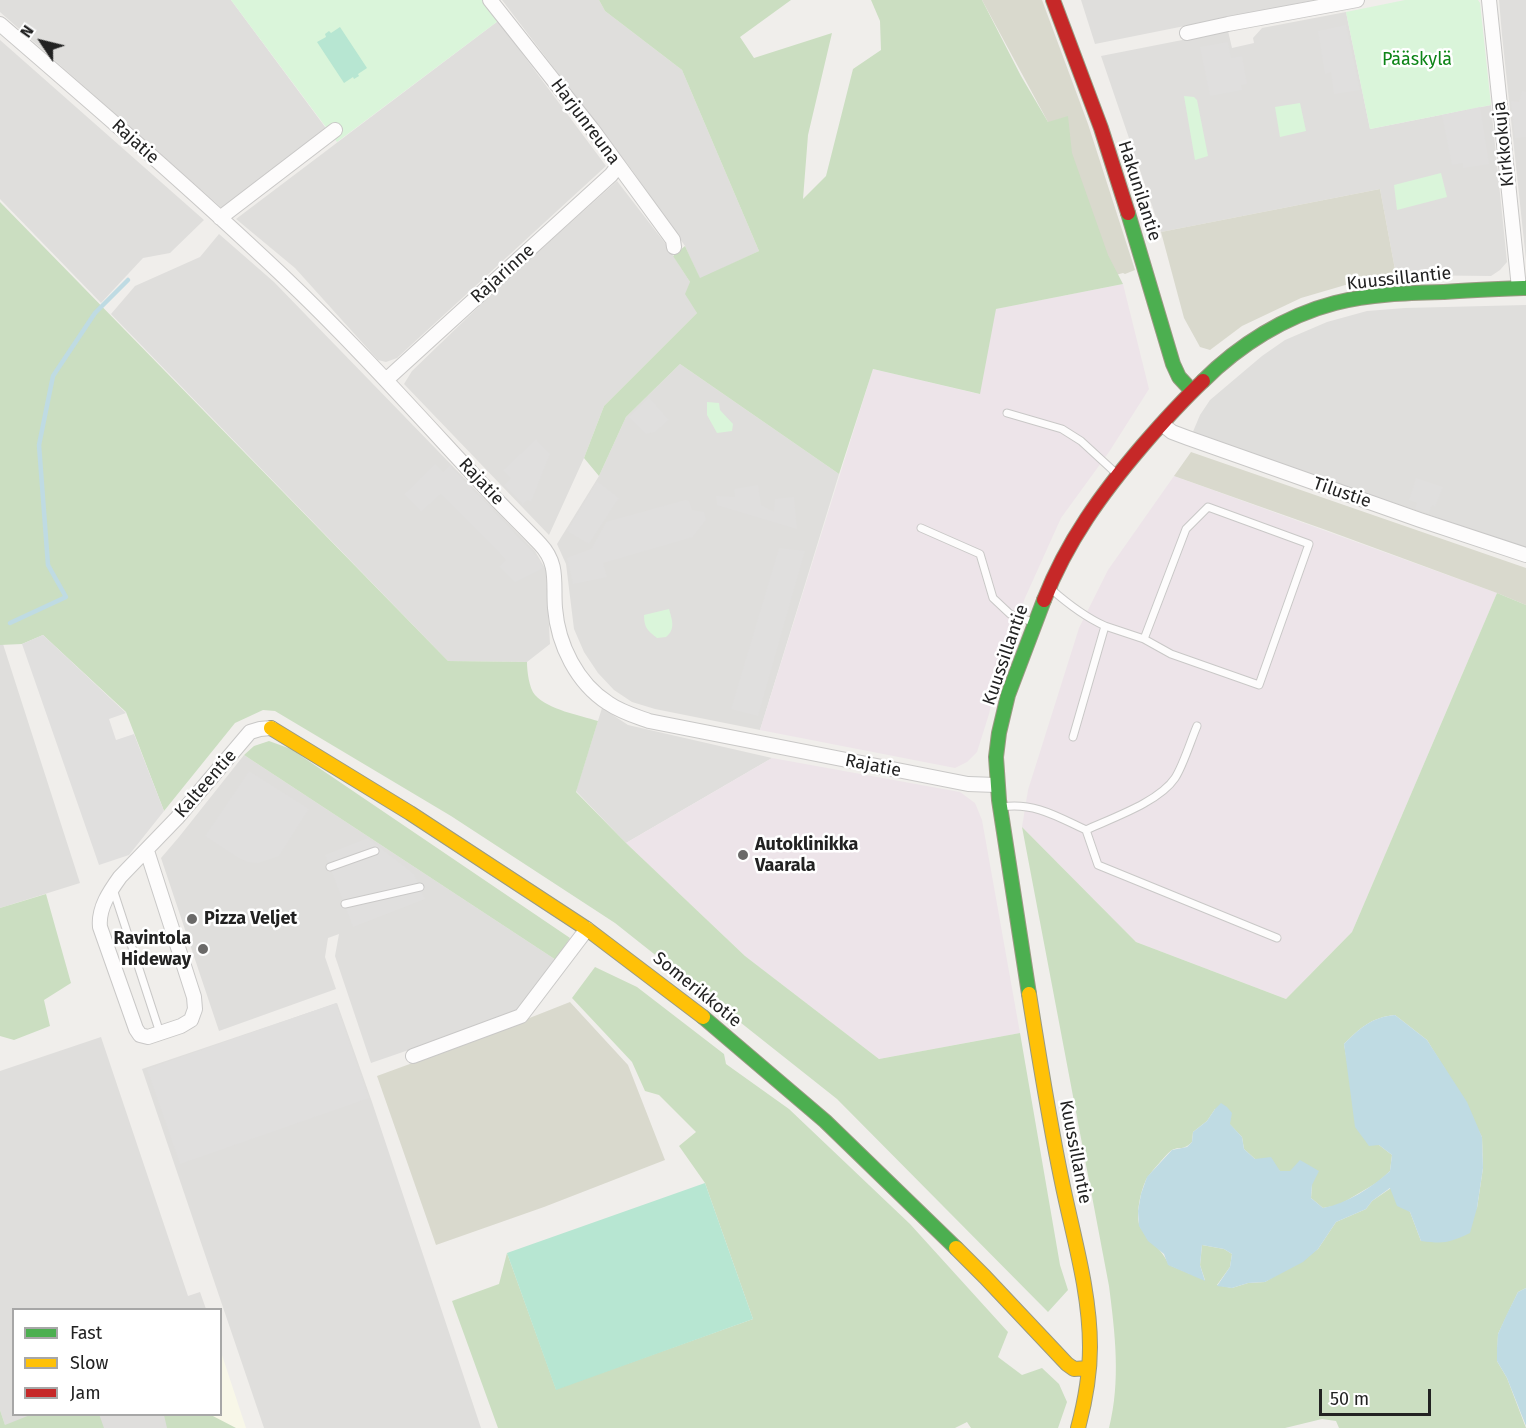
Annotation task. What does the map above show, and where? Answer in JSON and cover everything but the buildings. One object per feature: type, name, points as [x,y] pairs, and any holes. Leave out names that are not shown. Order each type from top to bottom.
[{"type":"main road","name":"Hakunilantie","points":[[1053,0],[1123,197],[1173,364],[1179,377],[1192,391]]},
{"type":"main road","name":"Kuussillantie","points":[[1089,1368],[1090,1333],[1086,1298],[1050,1121],[996,785],[997,746],[1013,677],[1049,588],[1069,546],[1092,509],[1118,475],[1192,391],[1238,350],[1263,334],[1325,306],[1390,294],[1523,288]]},
{"type":"main road","name":"Somerikkotie","points":[[271,728],[410,813],[587,928],[710,1022],[825,1121],[973,1265],[1067,1364],[1074,1369],[1089,1368]]},
{"type":"main road","points":[[1050,1344],[1076,1352],[1089,1368],[1078,1428]]},
{"type":"street","name":"Harjunreuna","points":[[490,0],[566,96],[673,240],[674,247]]},
{"type":"street","points":[[1187,33],[1357,0]]},
{"type":"street","name":"Kirkkokuja","points":[[1489,0],[1523,288]]},
{"type":"street","name":"Rajatie","points":[[0,24],[115,123],[283,276],[386,380],[542,546],[551,558],[554,571],[554,607],[562,644],[573,666],[588,686],[607,703],[648,721],[968,784],[996,785]]},
{"type":"street","points":[[220,218],[335,130]]},
{"type":"street","name":"Rajarinne","points":[[386,380],[553,230],[618,166]]},
{"type":"street","name":"Tilustie","points":[[1162,424],[1172,432],[1188,438],[1526,555]]},
{"type":"street","name":"Kalteentie","points":[[160,1033],[148,1037],[140,1035],[136,1029],[100,927],[104,905],[120,877],[147,851],[250,732],[271,728]]},
{"type":"street","points":[[147,851],[194,997],[195,1009],[191,1020],[160,1033]]},
{"type":"street","points":[[412,1056],[521,1016],[587,928]]},
{"type":"lane","points":[[1007,413],[1062,429],[1082,441],[1118,475]]},
{"type":"lane","points":[[1049,588],[1074,608],[1105,626],[1144,639],[1171,654],[1259,685],[1309,544],[1208,507],[1186,529],[1144,639]]},
{"type":"lane","points":[[921,528],[980,554],[993,598],[1010,614],[1035,623]]},
{"type":"lane","points":[[1073,737],[1105,626]]},
{"type":"lane","points":[[1086,830],[1164,791],[1176,777],[1197,726]]},
{"type":"lane","points":[[999,807],[1011,805],[1041,809],[1086,830],[1098,865],[1277,938]]},
{"type":"lane","points":[[330,867],[375,851]]},
{"type":"lane","points":[[113,887],[160,1033]]},
{"type":"lane","points":[[345,904],[420,888]]},
{"type":"shaded area","points":[[0,0],[231,0],[328,131],[224,210],[0,12]]},
{"type":"shaded area","points":[[502,0],[599,0],[605,11],[682,70],[759,251],[700,279],[685,246],[632,170]]},
{"type":"shaded area","points":[[982,0],[1042,0],[1088,124],[1135,270],[1094,281],[1048,122]]},
{"type":"shaded area","points":[[1081,0],[1314,0],[1095,44]]},
{"type":"shaded area","points":[[1499,0],[1526,0],[1526,260],[1502,35]]},
{"type":"shaded area","points":[[1346,12],[1370,129],[1491,105],[1507,262],[1491,276],[1396,275],[1380,189],[1161,232],[1101,56],[1228,31],[1232,48],[1254,43],[1253,38],[1262,28]]},
{"type":"shaded area","points":[[498,21],[606,166],[397,358],[386,362],[378,360],[295,268],[236,219]]},
{"type":"shaded area","points":[[1346,25],[1360,90],[1334,94],[1331,72],[1325,74],[1318,31]]},
{"type":"shaded area","points":[[0,40],[204,220],[170,253],[143,258],[101,303],[0,199]]},
{"type":"shaded area","points":[[1228,42],[1231,58],[1242,56],[1247,84],[1241,85],[1242,90],[1210,96],[1200,47]]},
{"type":"shaded area","points":[[1522,91],[1526,92],[1526,137],[1515,138],[1511,101],[1519,102]]},
{"type":"shaded area","points":[[1480,107],[1489,164],[1463,168],[1463,163],[1452,165],[1442,115]]},
{"type":"shaded area","points":[[617,181],[665,243],[690,282],[697,313],[604,406],[584,458],[549,535],[404,384],[412,371],[499,287]]},
{"type":"shaded area","points":[[1380,189],[1396,275],[1359,281],[1301,298],[1242,326],[1210,350],[1200,347],[1184,318],[1161,232]]},
{"type":"shaded area","points":[[219,234],[274,282],[535,551],[546,570],[550,644],[527,662],[448,661],[111,314],[135,286],[200,257]]},
{"type":"shaded area","points":[[1123,284],[1149,389],[1109,452],[1061,518],[1025,598],[999,669],[989,714],[977,752],[967,762],[955,768],[760,730],[873,369],[979,394],[995,309]]},
{"type":"shaded area","points":[[1526,305],[1526,548],[1192,434],[1200,415],[1210,400],[1262,356],[1285,340],[1327,322],[1367,311]]},
{"type":"shaded area","points":[[680,364],[839,474],[760,730],[655,709],[632,702],[614,690],[598,673],[584,652],[574,629],[566,564],[557,544],[599,476],[626,417]]},
{"type":"shaded area","points":[[649,397],[669,420],[655,432],[646,434],[628,417]]},
{"type":"shaded area","points":[[536,439],[550,454],[531,502],[527,500],[523,505],[504,485],[511,478],[503,470]]},
{"type":"shaded area","points":[[1191,452],[1526,568],[1526,605],[1174,476]]},
{"type":"shaded area","points":[[435,464],[443,472],[450,465],[533,552],[543,568],[515,582],[499,566],[506,560],[441,494],[421,512],[404,494]]},
{"type":"shaded area","points":[[1174,476],[1497,593],[1352,932],[1286,999],[1136,942],[1022,827],[1028,790],[1079,628],[1108,570]]},
{"type":"shaded area","points":[[1416,478],[1443,487],[1435,507],[1432,505],[1429,513],[1415,509],[1417,503],[1409,500]]},
{"type":"shaded area","points":[[597,481],[619,498],[589,544],[567,531]]},
{"type":"shaded area","points":[[758,485],[761,505],[774,512],[775,499],[794,497],[797,529],[717,505],[716,496],[735,497],[734,489]]},
{"type":"shaded area","points":[[685,500],[689,501],[692,510],[704,512],[706,520],[693,537],[603,563],[607,577],[573,584],[567,558],[591,549],[606,522]]},
{"type":"shaded area","points":[[779,548],[805,551],[758,716],[731,709]]},
{"type":"shaded area","points":[[43,635],[126,713],[109,719],[116,740],[134,734],[164,811],[129,855],[99,865],[22,644]]},
{"type":"shaded area","points":[[3,644],[80,883],[0,908],[0,645]]},
{"type":"shaded area","points":[[602,708],[628,725],[772,758],[626,843],[576,791]]},
{"type":"shaded area","points":[[244,755],[556,960],[513,1014],[371,1063],[335,956],[339,934],[328,938],[325,957],[336,989],[219,1031],[161,858]]},
{"type":"shaded area","points":[[772,758],[960,792],[975,803],[982,820],[1020,1033],[879,1059],[745,956],[626,843]]},
{"type":"shaded area","points":[[249,771],[309,809],[279,856],[258,863],[237,857],[205,836]]},
{"type":"shaded area","points":[[368,838],[414,874],[425,899],[353,927],[325,855]]},
{"type":"shaded area","points":[[570,1002],[628,1065],[665,1160],[544,1207],[436,1245],[377,1076]]},
{"type":"shaded area","points":[[336,1003],[369,1098],[180,1164],[147,1069]]},
{"type":"shaded area","points":[[337,1003],[481,1428],[264,1428],[142,1069]]},
{"type":"shaded area","points":[[101,1037],[188,1296],[200,1292],[206,1308],[12,1308],[12,1416],[170,1416],[174,1428],[6,1428],[0,1410],[0,1071]]},
{"type":"shaded area","points":[[222,1355],[246,1428],[174,1428],[170,1416],[222,1416]]},
{"type":"green space","points":[[231,0],[482,0],[498,21],[337,142]]},
{"type":"green space","points":[[599,0],[791,0],[740,37],[754,58],[832,33],[808,135],[803,199],[826,176],[853,69],[881,50],[880,21],[871,0],[982,0],[1021,76],[1048,122],[1068,116],[1072,153],[1108,255],[1123,284],[996,309],[980,394],[873,369],[839,474],[680,364],[626,417],[599,476],[584,458],[604,406],[697,313],[685,294],[690,282],[673,256],[685,246],[700,278],[759,251],[682,70],[605,11]]},
{"type":"green space","name":"Pääskylä","points":[[1405,0],[1478,0],[1491,105],[1370,129],[1346,12]]},
{"type":"green space","points":[[340,27],[367,68],[358,74],[359,76],[344,83],[317,42],[326,37],[325,34],[329,31],[331,33]]},
{"type":"green space","points":[[1184,96],[1194,97],[1197,100],[1208,156],[1195,160]]},
{"type":"green space","points":[[1300,103],[1306,131],[1280,137],[1275,107]]},
{"type":"green space","points":[[1441,173],[1447,197],[1397,210],[1394,185]]},
{"type":"green space","points":[[0,202],[448,661],[527,662],[531,688],[541,700],[548,705],[598,721],[576,792],[745,956],[879,1059],[1020,1033],[1060,1265],[1068,1290],[1048,1312],[837,1099],[615,923],[451,816],[275,711],[263,710],[235,723],[164,811],[126,712],[43,635],[22,644],[0,645]]},
{"type":"green space","points":[[707,402],[719,403],[720,410],[733,424],[732,431],[717,433],[707,415]]},
{"type":"green space","points":[[1497,593],[1526,605],[1526,1288],[1518,1292],[1498,1334],[1497,1361],[1507,1378],[1526,1428],[1339,1428],[1336,1421],[1322,1419],[1285,1428],[1109,1428],[1116,1375],[1115,1339],[1109,1286],[1022,827],[1136,942],[1286,999],[1352,932]],"holes":[[[1395,1015],[1427,1040],[1482,1137],[1483,1168],[1477,1208],[1421,1241],[1410,1212],[1391,1188],[1372,1201],[1366,1209],[1336,1222],[1318,1249],[1265,1282],[1248,1283],[1232,1288],[1217,1285],[1230,1267],[1232,1254],[1224,1249],[1202,1245],[1200,1265],[1205,1280],[1169,1265],[1163,1254],[1144,1233],[1139,1223],[1138,1211],[1147,1178],[1172,1150],[1192,1142],[1193,1132],[1207,1121],[1215,1109],[1242,1137],[1244,1149],[1255,1159],[1280,1171],[1290,1171],[1312,1185],[1311,1198],[1323,1208],[1339,1205],[1378,1182],[1390,1171],[1392,1155],[1379,1145],[1349,1073],[1344,1044],[1367,1024]]]},
{"type":"green space","points":[[669,609],[671,631],[666,637],[657,638],[647,629],[644,615]]},
{"type":"green space","points":[[269,741],[291,749],[570,938],[556,960],[244,755],[254,746]]},
{"type":"green space","points":[[46,894],[71,983],[44,1000],[50,1026],[14,1040],[0,1036],[0,908]]},
{"type":"green space","points":[[595,967],[637,987],[724,1054],[726,1064],[789,1109],[910,1224],[1008,1332],[998,1357],[1022,1375],[1042,1368],[1059,1384],[1067,1402],[1058,1428],[971,1428],[967,1422],[955,1428],[498,1428],[452,1301],[499,1284],[507,1253],[556,1389],[753,1319],[705,1183],[679,1146],[696,1132],[659,1095],[645,1091],[632,1062],[572,998]]},
{"type":"green space","points":[[705,1183],[753,1319],[556,1390],[507,1253]]},
{"type":"green space","points":[[0,1410],[5,1425],[28,1416],[100,1416],[104,1428],[0,1428]]},
{"type":"green space","points":[[164,1416],[213,1416],[236,1428],[167,1428]]},
{"type":"water","points":[[1395,1015],[1427,1040],[1467,1102],[1482,1137],[1483,1168],[1477,1208],[1470,1233],[1446,1242],[1421,1241],[1410,1212],[1397,1206],[1390,1188],[1372,1201],[1366,1209],[1336,1222],[1318,1249],[1303,1262],[1265,1282],[1248,1283],[1232,1288],[1217,1286],[1230,1267],[1232,1254],[1224,1249],[1202,1245],[1200,1265],[1205,1281],[1168,1265],[1164,1254],[1148,1241],[1139,1226],[1138,1211],[1141,1194],[1147,1177],[1172,1150],[1187,1147],[1192,1142],[1193,1132],[1207,1121],[1221,1103],[1232,1113],[1230,1124],[1242,1137],[1244,1149],[1255,1159],[1271,1157],[1280,1171],[1290,1171],[1300,1160],[1319,1171],[1312,1185],[1311,1198],[1323,1208],[1359,1194],[1390,1171],[1392,1155],[1379,1145],[1369,1146],[1355,1127],[1344,1044],[1367,1024]]},
{"type":"water","points":[[1526,1288],[1526,1426],[1507,1378],[1497,1361],[1497,1348],[1498,1334],[1506,1316],[1518,1292]]},
{"type":"waterway","points":[[10,623],[66,597],[48,565],[39,445],[53,376],[95,313],[128,280]]},
{"type":"traffic: fast","points":[[1128,213],[1173,364],[1179,377],[1192,391]]},
{"type":"traffic: fast","points":[[1203,381],[1232,355],[1264,333],[1298,316],[1335,303],[1389,294],[1526,288]]},
{"type":"traffic: fast","points":[[1029,994],[999,800],[996,757],[1008,695],[1044,600]]},
{"type":"traffic: fast","points":[[703,1017],[825,1121],[956,1248]]},
{"type":"traffic: slow","points":[[271,728],[410,813],[587,929],[703,1017]]},
{"type":"traffic: slow","points":[[1029,994],[1053,1135],[1087,1305],[1089,1368],[1078,1428]]},
{"type":"traffic: slow","points":[[956,1248],[1067,1364],[1074,1369],[1089,1368]]},
{"type":"traffic: jam","points":[[1053,0],[1101,128],[1128,213]]},
{"type":"traffic: jam","points":[[1044,600],[1063,558],[1100,500],[1150,437],[1203,381]]},
{"type":"place","name":"Autoklinikka Vaarala","points":[[743,855]]},
{"type":"place","name":"Pizza Veljet","points":[[192,919]]},
{"type":"place","name":"Ravintola Hideway","points":[[203,949]]}]
